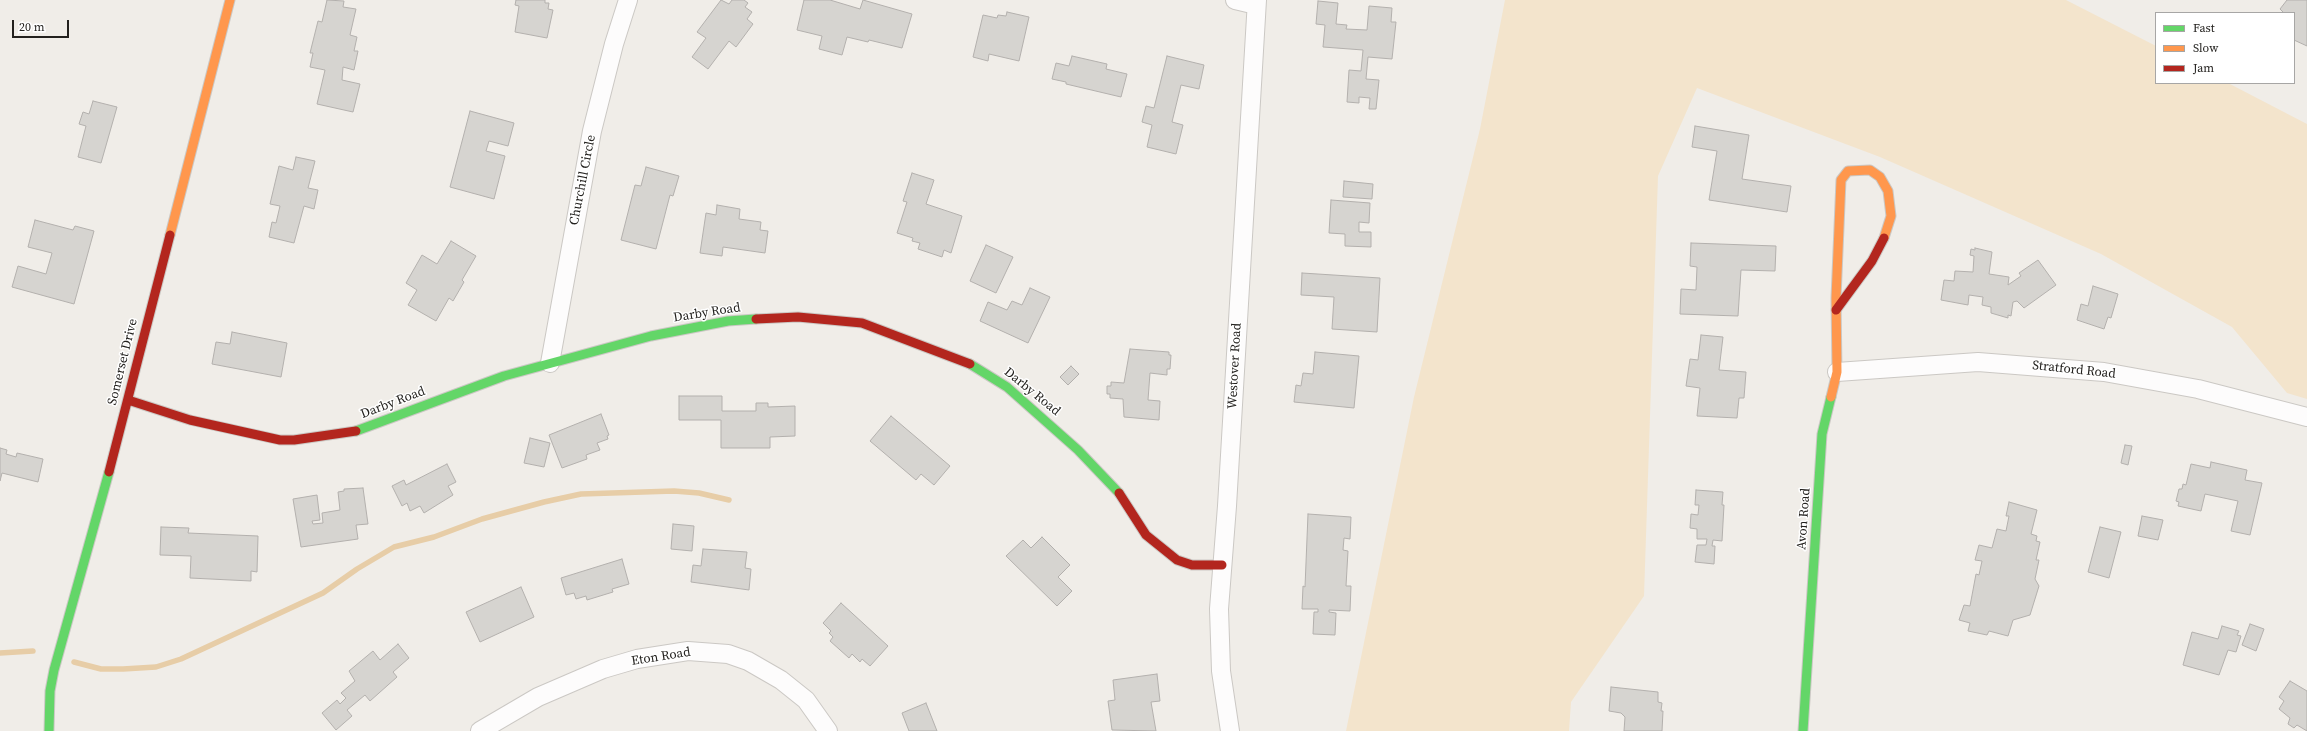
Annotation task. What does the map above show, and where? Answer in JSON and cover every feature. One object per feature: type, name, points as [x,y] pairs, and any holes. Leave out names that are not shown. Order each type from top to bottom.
[{"type":"street","name":"Somerset Drive","points":[[49,731],[50,691],[54,670],[128,400],[158,274],[230,0]]},
{"type":"street","name":"Churchill Circle","points":[[550,363],[592,131],[614,44],[628,0]]},
{"type":"street","points":[[1235,0],[1257,3]]},
{"type":"street","name":"Westover Road","points":[[1230,731],[1221,671],[1219,609],[1257,3]]},
{"type":"street","name":"Avon Road","points":[[1803,731],[1822,434],[1837,372],[1836,310],[1841,180],[1848,171],[1861,169],[1870,170],[1880,177],[1888,191],[1891,216],[1888,230],[1872,261],[1836,310]]},
{"type":"street","name":"Darby Road","points":[[128,400],[190,420],[237,432],[280,440],[294,440],[343,434],[363,429],[452,394],[550,363],[651,336],[728,321],[798,317],[862,323],[960,359],[1001,383],[1030,405],[1078,450],[1120,494],[1146,535],[1160,548],[1177,560],[1192,565],[1222,565]]},
{"type":"street","name":"Stratford Road","points":[[1837,372],[1978,362],[2104,372],[2198,389],[2307,417]]},
{"type":"street","name":"Eton Road","points":[[480,731],[538,697],[578,678],[637,659],[688,652],[728,654],[748,662],[781,680],[806,700],[828,731]]},
{"type":"shaded area","points":[[1505,0],[2066,0],[2155,45],[2155,84],[2230,84],[2307,124],[2307,399],[2287,393],[2232,327],[2101,254],[1880,157],[1697,88],[1658,176],[1644,596],[1571,702],[1569,731],[1346,731],[1414,397],[1480,129]]},
{"type":"building","points":[[327,0],[344,1],[343,7],[356,9],[350,35],[357,37],[354,51],[358,51],[354,70],[343,67],[342,80],[360,84],[353,112],[317,104],[325,70],[310,67],[313,53],[310,53],[318,21],[322,22]]},
{"type":"building","points":[[516,0],[545,0],[545,3],[549,3],[548,9],[553,10],[547,38],[515,32],[519,6],[515,5]]},
{"type":"building","points":[[721,0],[729,4],[732,0],[744,0],[748,3],[745,7],[752,12],[747,19],[753,24],[736,47],[729,41],[708,69],[692,57],[706,38],[697,32]]},
{"type":"building","points":[[804,0],[830,0],[860,9],[863,0],[912,14],[902,48],[869,40],[868,42],[847,37],[842,55],[819,49],[822,36],[797,30]]},
{"type":"building","points":[[2287,0],[2307,0],[2307,46],[2295,40],[2295,12],[2283,12],[2280,9]]},
{"type":"building","points":[[1318,1],[1338,3],[1336,24],[1347,25],[1346,29],[1367,30],[1369,6],[1392,8],[1391,22],[1396,22],[1392,59],[1368,57],[1366,79],[1379,80],[1376,109],[1369,109],[1370,98],[1359,97],[1359,103],[1347,102],[1349,70],[1361,71],[1363,50],[1323,47],[1325,25],[1316,24]]},
{"type":"building","points":[[1007,12],[1029,17],[1019,61],[989,54],[988,61],[973,57],[983,15],[997,18],[998,15],[1006,16]]},
{"type":"building","points":[[1072,56],[1107,64],[1106,69],[1127,74],[1121,97],[1066,84],[1066,82],[1052,79],[1056,63],[1069,66]]},
{"type":"building","points":[[1167,56],[1204,65],[1199,89],[1181,85],[1172,122],[1183,125],[1176,154],[1147,147],[1152,125],[1142,122],[1146,106],[1154,108]]},
{"type":"building","points":[[93,101],[117,107],[101,163],[78,157],[86,126],[79,124],[83,112],[89,114]]},
{"type":"building","points":[[470,111],[514,123],[508,146],[489,141],[486,151],[505,156],[494,199],[450,187]]},
{"type":"building","points":[[1695,126],[1749,135],[1742,179],[1791,186],[1787,212],[1709,200],[1717,151],[1692,147]]},
{"type":"building","points":[[296,157],[315,161],[308,188],[318,190],[314,209],[304,206],[294,243],[269,237],[272,222],[276,223],[280,206],[270,204],[279,166],[293,170]]},
{"type":"building","points":[[646,167],[679,176],[673,196],[670,195],[656,249],[621,240],[635,185],[641,186]]},
{"type":"building","points":[[912,173],[934,180],[926,204],[962,216],[951,253],[944,250],[942,257],[918,249],[920,243],[912,241],[913,238],[897,233],[907,202],[903,201]]},
{"type":"building","points":[[1344,181],[1373,184],[1372,199],[1343,197]]},
{"type":"building","points":[[1331,200],[1370,203],[1369,223],[1359,222],[1359,232],[1371,232],[1371,247],[1345,246],[1345,234],[1329,233]]},
{"type":"building","points":[[717,205],[740,209],[739,219],[761,222],[760,230],[768,231],[765,253],[723,247],[722,256],[700,253],[706,213],[716,215]]},
{"type":"building","points":[[35,220],[73,230],[75,226],[94,231],[74,304],[12,287],[18,266],[46,274],[52,253],[28,247]]},
{"type":"building","points":[[451,241],[476,256],[462,280],[464,282],[453,301],[449,298],[436,321],[408,305],[417,290],[406,283],[422,255],[437,264]]},
{"type":"building","points":[[1691,243],[1776,246],[1775,271],[1741,270],[1738,316],[1680,314],[1681,289],[1696,290],[1697,267],[1690,266]]},
{"type":"building","points":[[986,245],[1013,257],[996,293],[970,281]]},
{"type":"building","points":[[1975,248],[1992,252],[1989,274],[2009,277],[2008,285],[2021,276],[2019,273],[2038,260],[2056,285],[2024,308],[2017,301],[2013,302],[2011,316],[2008,315],[2008,318],[1991,313],[1991,307],[1982,305],[1983,297],[1969,295],[1968,305],[1941,300],[1944,280],[1954,281],[1955,271],[1973,272],[1974,256],[1970,255],[1971,249],[1975,250]]},
{"type":"building","points":[[1302,273],[1380,278],[1377,332],[1332,329],[1334,297],[1301,295]]},
{"type":"building","points":[[2093,286],[2118,294],[2111,318],[2108,317],[2104,329],[2077,320],[2081,304],[2088,306]]},
{"type":"building","points":[[1030,288],[1050,297],[1028,343],[980,321],[988,302],[1007,310],[1012,301],[1022,305]]},
{"type":"building","points":[[232,332],[287,343],[281,377],[212,364],[216,342],[230,344]]},
{"type":"building","points":[[1701,335],[1723,337],[1719,370],[1746,372],[1744,398],[1739,398],[1737,418],[1697,416],[1700,388],[1686,386],[1690,359],[1698,360]]},
{"type":"building","points":[[1130,349],[1169,352],[1169,355],[1171,355],[1170,369],[1167,369],[1167,375],[1150,373],[1148,400],[1160,401],[1159,420],[1124,417],[1123,399],[1110,398],[1110,394],[1107,394],[1107,386],[1111,386],[1111,382],[1124,383]]},
{"type":"building","points":[[1315,352],[1359,356],[1354,408],[1294,402],[1296,385],[1301,386],[1303,373],[1313,374]]},
{"type":"building","points":[[1071,366],[1079,374],[1068,385],[1060,377]]},
{"type":"building","points":[[679,396],[722,396],[722,411],[756,411],[756,403],[768,403],[768,407],[795,406],[795,436],[770,437],[770,448],[721,448],[721,420],[679,420]]},
{"type":"building","points":[[601,414],[609,435],[607,436],[608,439],[597,443],[600,450],[586,455],[587,459],[562,468],[549,435]]},
{"type":"building","points":[[891,416],[950,466],[934,485],[921,474],[916,480],[870,441]]},
{"type":"building","points":[[530,438],[550,443],[544,467],[524,463]]},
{"type":"building","points":[[2125,445],[2132,446],[2128,465],[2121,463]]},
{"type":"building","points":[[0,448],[7,450],[6,454],[16,457],[17,453],[43,459],[38,482],[2,473],[0,481]]},
{"type":"building","points":[[2211,462],[2247,470],[2245,480],[2262,483],[2250,535],[2231,531],[2238,501],[2205,494],[2201,511],[2178,506],[2179,502],[2176,501],[2179,489],[2182,489],[2183,484],[2186,485],[2191,464],[2210,468]]},
{"type":"building","points":[[447,464],[456,482],[448,486],[453,495],[424,513],[420,506],[410,511],[407,503],[402,506],[392,486],[404,480],[406,485]]},
{"type":"building","points":[[363,488],[368,524],[356,525],[358,539],[301,547],[293,499],[317,495],[320,520],[312,521],[313,524],[323,523],[322,513],[340,510],[338,492],[344,491],[344,489]]},
{"type":"building","points":[[1696,490],[1723,492],[1722,505],[1724,505],[1722,541],[1713,540],[1712,546],[1715,546],[1714,564],[1695,562],[1697,545],[1706,545],[1707,539],[1697,539],[1697,529],[1690,528],[1691,514],[1698,515],[1699,505],[1695,505]]},
{"type":"building","points":[[2009,502],[2037,510],[2031,534],[2037,536],[2036,541],[2040,542],[2036,560],[2039,560],[2035,579],[2039,586],[2030,615],[2013,620],[2008,636],[1989,631],[1987,635],[1968,631],[1970,623],[1959,620],[1964,605],[1970,606],[1976,574],[1979,575],[1982,561],[1975,560],[1979,545],[1992,548],[1997,529],[2006,531],[2009,516],[2006,516]]},
{"type":"building","points":[[1308,514],[1351,517],[1350,539],[1344,538],[1343,550],[1348,551],[1346,586],[1351,586],[1350,611],[1329,610],[1329,612],[1336,613],[1335,635],[1313,634],[1314,612],[1318,612],[1318,609],[1302,609],[1303,586],[1305,587]]},
{"type":"building","points":[[2142,516],[2163,520],[2158,540],[2138,536]]},
{"type":"building","points":[[673,524],[694,526],[692,551],[671,549]]},
{"type":"building","points":[[161,527],[189,528],[188,533],[258,536],[257,572],[251,571],[251,581],[190,578],[191,556],[160,555]]},
{"type":"building","points":[[2100,527],[2121,532],[2109,578],[2088,572]]},
{"type":"building","points":[[1042,537],[1070,565],[1058,577],[1072,591],[1057,606],[1006,556],[1023,540],[1031,548]]},
{"type":"building","points":[[703,549],[747,552],[745,568],[751,569],[749,590],[691,582],[693,565],[701,566]]},
{"type":"building","points":[[622,559],[629,584],[612,589],[613,592],[587,600],[586,596],[576,599],[574,593],[566,595],[561,578]]},
{"type":"building","points":[[521,587],[534,617],[480,642],[466,612]]},
{"type":"building","points":[[841,603],[888,646],[870,666],[862,659],[860,662],[852,654],[849,658],[830,641],[833,637],[829,633],[831,631],[823,623]]},
{"type":"building","points":[[2250,624],[2264,629],[2256,651],[2242,645]]},
{"type":"building","points":[[2222,626],[2239,631],[2237,635],[2241,636],[2236,652],[2228,650],[2219,675],[2183,665],[2192,632],[2218,639]]},
{"type":"building","points":[[398,644],[409,658],[393,672],[397,677],[370,701],[365,695],[347,710],[352,716],[336,730],[322,713],[337,700],[340,704],[346,698],[341,693],[355,681],[349,671],[373,651],[380,660]]},
{"type":"building","points":[[1157,674],[1160,701],[1151,702],[1156,731],[1112,730],[1108,701],[1115,700],[1113,680]]},
{"type":"building","points":[[2290,681],[2307,691],[2307,731],[2297,725],[2294,728],[2288,724],[2290,718],[2279,709],[2284,701],[2279,697]]},
{"type":"building","points":[[1611,687],[1658,692],[1658,702],[1662,703],[1661,711],[1663,711],[1662,731],[1624,731],[1625,717],[1621,713],[1609,711]]},
{"type":"building","points":[[926,703],[937,731],[909,731],[902,713]]},
{"type":"waterway","points":[[74,662],[101,669],[123,669],[156,667],[181,659],[323,593],[357,569],[394,547],[434,537],[482,519],[544,502],[581,494],[674,491],[699,493],[729,500]]},
{"type":"waterway","points":[[0,653],[33,651]]},
{"type":"traffic: fast","points":[[356,431],[504,376],[651,336],[728,321],[756,319]]},
{"type":"traffic: fast","points":[[970,364],[1007,387],[1078,450],[1119,493]]},
{"type":"traffic: fast","points":[[1803,731],[1822,434],[1831,397]]},
{"type":"traffic: fast","points":[[49,731],[50,691],[54,670],[109,472]]},
{"type":"traffic: slow","points":[[170,235],[230,0]]},
{"type":"traffic: slow","points":[[1831,397],[1837,372],[1836,298],[1841,180],[1848,171],[1870,170],[1880,177],[1888,191],[1891,216],[1884,238]]},
{"type":"traffic: jam","points":[[109,472],[170,235]]},
{"type":"traffic: jam","points":[[1836,310],[1872,261],[1884,238]]},
{"type":"traffic: jam","points":[[756,319],[798,317],[862,323],[970,364]]},
{"type":"traffic: jam","points":[[128,400],[190,420],[280,440],[294,440],[356,431]]},
{"type":"traffic: jam","points":[[1119,493],[1146,535],[1177,560],[1192,565],[1222,565]]}]
